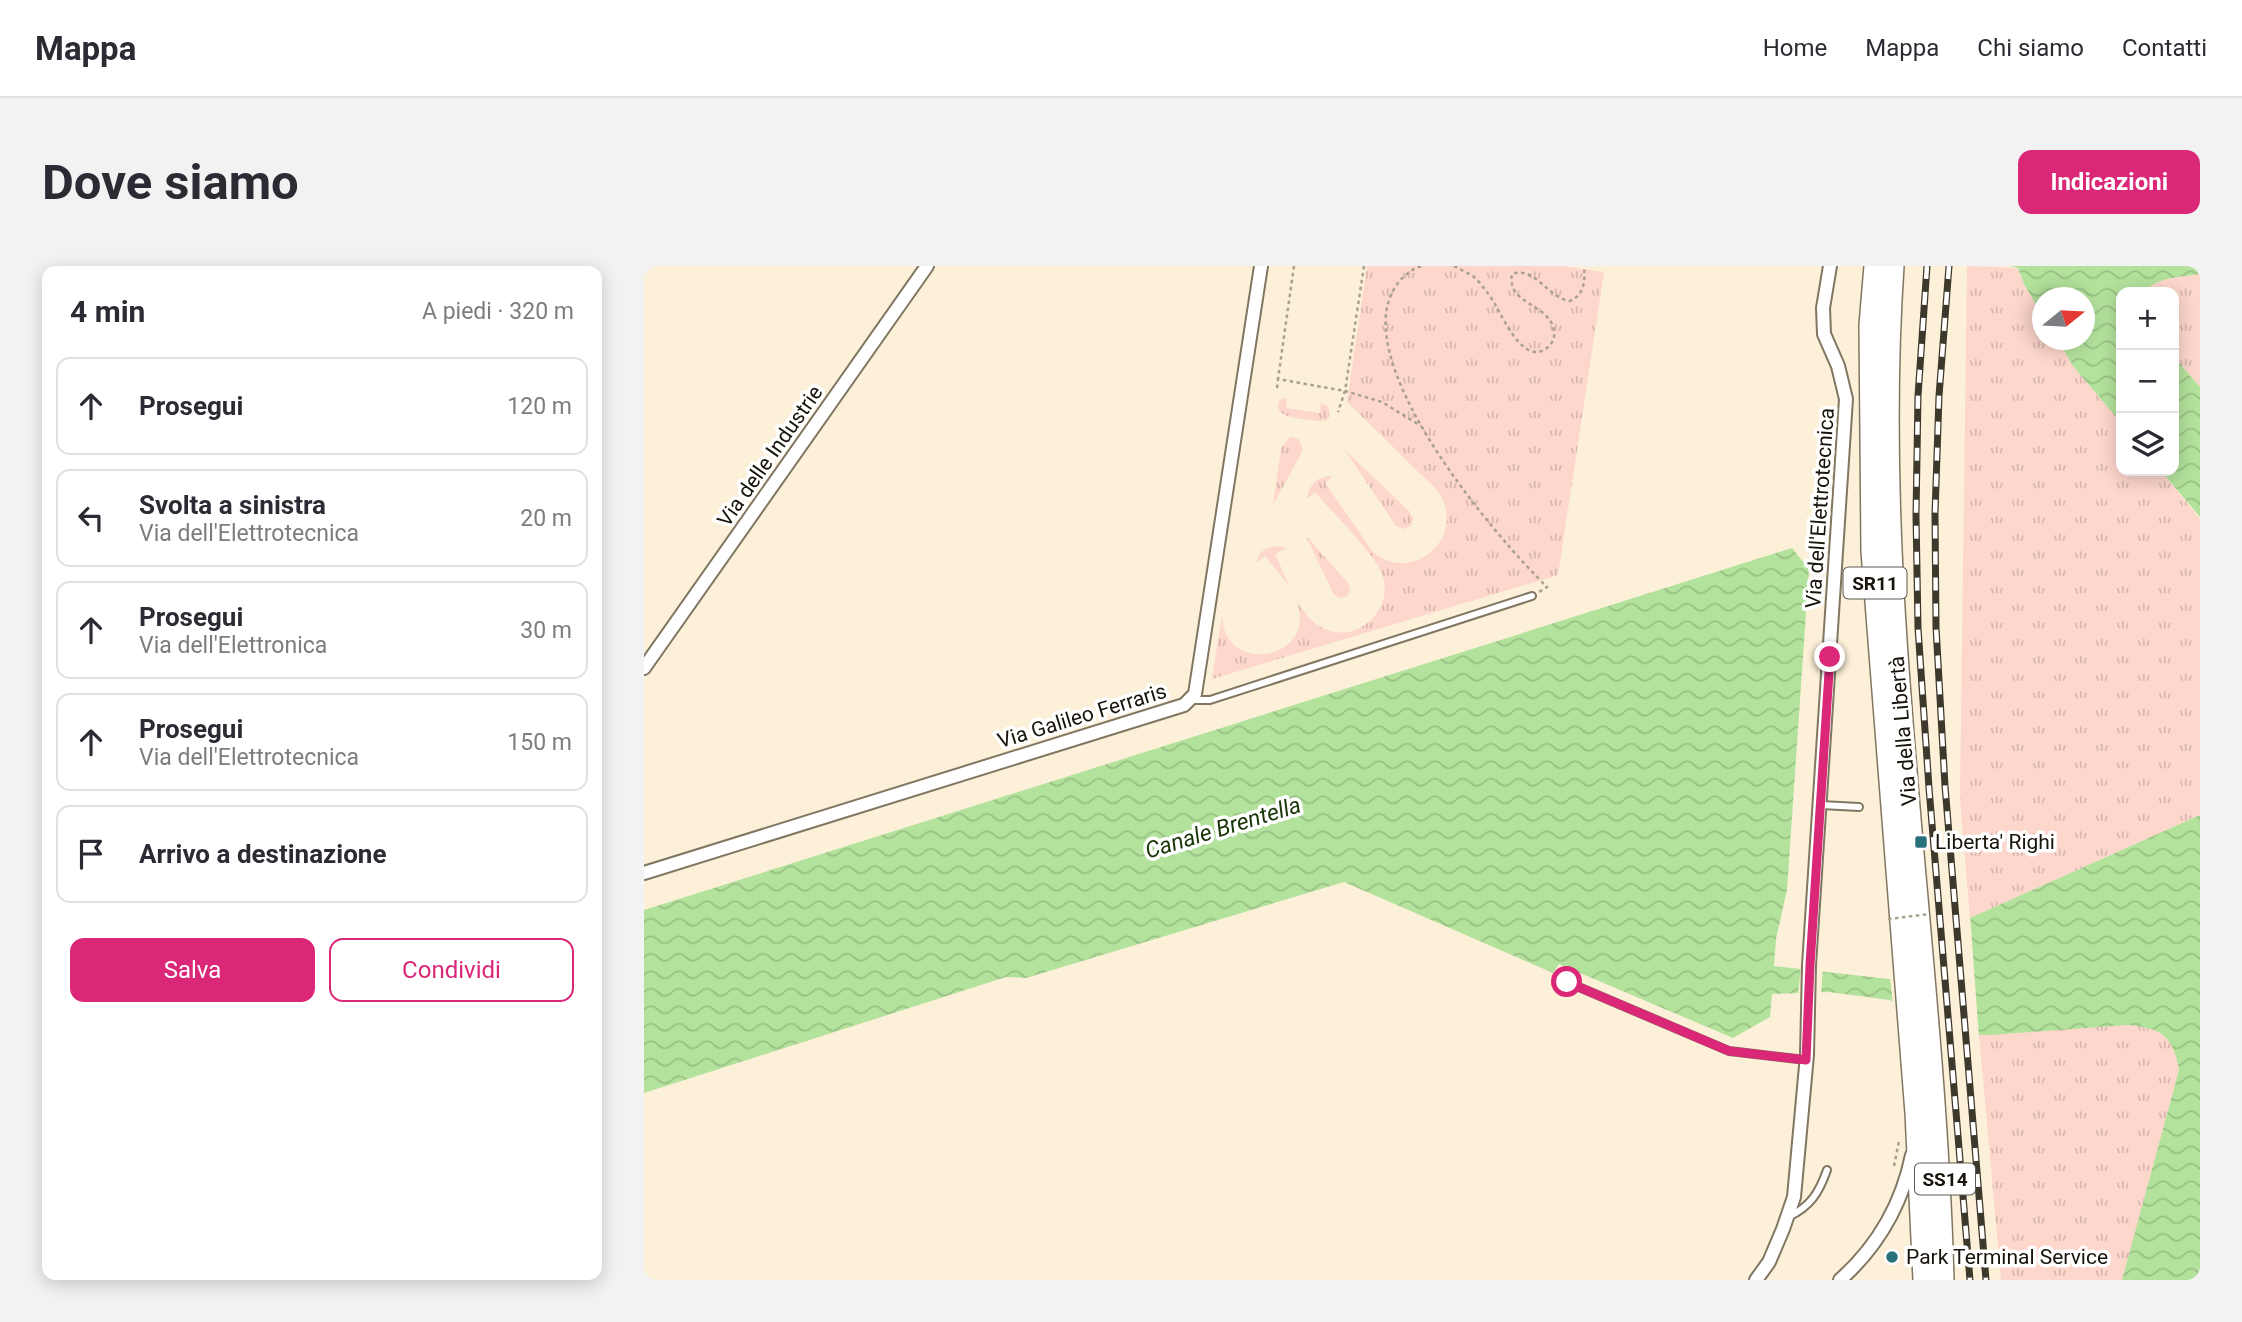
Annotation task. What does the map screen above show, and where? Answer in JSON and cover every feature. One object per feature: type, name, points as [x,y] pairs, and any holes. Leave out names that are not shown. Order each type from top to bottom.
[{"type":"highway","name":"Via della Libertà","points":[[1876,266],[1871,325],[1873,551],[1904,908],[1923,1080],[1940,1180],[1942,1280]]},
{"type":"highway","name":"Via della Libertà","points":[[1892,266],[1888,328],[1890,564],[1904,908]]},
{"type":"highway","name":"Via della Libertà","points":[[1923,1080],[1917,1113],[1925,1280]]},
{"type":"highway","name":"SS14","points":[[1923,1080],[1946,1185],[1954,1280]]},
{"type":"street","name":"Via delle Industrie","points":[[644,668],[928,266]]},
{"type":"street","name":"Via Galileo Ferraris","points":[[644,873],[1184,705],[1191,700],[1195,694],[1261,266]]},
{"type":"street","name":"Via dell'Elettrotecnica","points":[[1806,1060],[1846,399],[1838,366],[1824,334],[1823,308],[1830,266]]},
{"type":"street","points":[[1756,1280],[1769,1262],[1794,1197],[1806,1060]]},
{"type":"street","points":[[1840,1280],[1874,1245],[1888,1221],[1911,1161],[1917,1113]]},
{"type":"lane","points":[[1191,700],[1210,700],[1532,596]]},
{"type":"lane","points":[[1821,805],[1859,807]]},
{"type":"lane","points":[[1567,982],[1729,1051],[1806,1060]]},
{"type":"lane","points":[[1788,1217],[1813,1200],[1821,1188],[1827,1170]]},
{"type":"path","points":[[1277,388],[1294,266]]},
{"type":"path","points":[[1338,412],[1345,391],[1364,266]]},
{"type":"path","points":[[1421,266],[1409,272],[1392,290],[1387,307],[1386,341],[1397,378],[1422,426],[1485,517],[1547,587],[1532,596]]},
{"type":"path","points":[[1454,266],[1473,276],[1480,284],[1518,342],[1531,350],[1539,351],[1551,344],[1554,327],[1541,312],[1519,297],[1510,282],[1511,274],[1522,270],[1530,272],[1556,296],[1570,301],[1581,293],[1584,266]]},
{"type":"path","points":[[1278,379],[1345,391],[1382,402],[1422,426]]},
{"type":"path","points":[[1891,924],[1885,923],[1904,908]]},
{"type":"path","points":[[1892,1177],[1899,1133]]},
{"type":"green space","points":[[1367,266],[1564,266],[1604,272],[1558,575],[1212,679],[1222,615],[1226,634],[1237,647],[1251,653],[1266,654],[1281,649],[1293,639],[1299,624],[1296,599],[1311,620],[1332,632],[1358,629],[1369,622],[1383,601],[1385,588],[1382,574],[1370,555],[1315,492],[1307,499],[1312,485],[1319,479],[1333,476],[1325,483],[1373,552],[1387,561],[1417,561],[1429,554],[1439,543],[1445,530],[1447,514],[1436,489],[1347,402]]},
{"type":"green space","points":[[1967,266],[2018,268],[2032,298],[2032,350],[2064,350],[2073,366],[2116,417],[2116,476],[2165,476],[2200,519],[2200,815],[1970,918],[1960,798]]},
{"type":"green space","points":[[2200,274],[2200,387],[2179,363],[2179,287],[2150,287],[2178,277]]},
{"type":"green space","points":[[1287,398],[1286,408],[1320,413],[1321,403],[1329,407],[1329,416],[1320,421],[1284,414],[1279,411],[1278,406],[1280,400]]},
{"type":"green space","points":[[1290,437],[1299,439],[1303,450],[1273,505],[1281,448]]},
{"type":"green space","points":[[1345,450],[1409,511],[1413,518],[1411,526],[1404,529],[1396,526]]},
{"type":"green space","points":[[1306,536],[1348,583],[1350,590],[1347,597],[1339,598],[1333,593]]},
{"type":"green space","points":[[1271,547],[1286,548],[1275,554],[1291,589],[1265,556],[1256,563],[1263,551]]},
{"type":"green space","points":[[2127,1025],[2149,1028],[2164,1036],[2173,1049],[2179,1070],[2123,1280],[2001,1280],[1979,1034]]},
{"type":"water","points":[[2010,266],[2200,266],[2200,274],[2162,281],[2150,287],[2116,287],[2116,417],[2073,366],[2064,350],[2095,350],[2095,287],[2032,287],[2032,298],[2018,268]]},
{"type":"water","points":[[2179,363],[2200,387],[2200,517],[2165,476],[2179,476]]},
{"type":"water","name":"Canale Brentella","points":[[1792,548],[1809,569],[1787,890],[1776,939],[1774,966],[1898,980],[1970,918],[2200,815],[2200,1280],[2122,1280],[2179,1070],[2169,1041],[2157,1031],[2127,1025],[1991,1035],[1935,1034],[1890,1000],[1829,992],[1772,994],[1770,1017],[1733,1038],[1559,964],[1553,973],[1344,882],[1026,978],[1006,977],[644,1093],[644,910]]},
{"type":"pier","points":[[1970,914],[1979,1038],[1934,1037],[1893,1006],[1890,976],[1897,976],[1924,939],[1935,930]]},
{"type":"pier","points":[[1801,965],[1823,968],[1821,996],[1798,996]]},
{"type":"railway","points":[[1927,266],[1918,396],[1918,628],[1970,1280]]},
{"type":"railway","points":[[1949,266],[1939,396],[1935,514],[1936,627],[1945,786],[1986,1280]]},
{"type":"place","name":"Liberta' Righi","points":[[1921,842]]},
{"type":"place","name":"Park Terminal Service","points":[[1892,1257]]},
{"type":"route","points":[[1567,982],[1729,1051],[1806,1060],[1830,657]]}]
